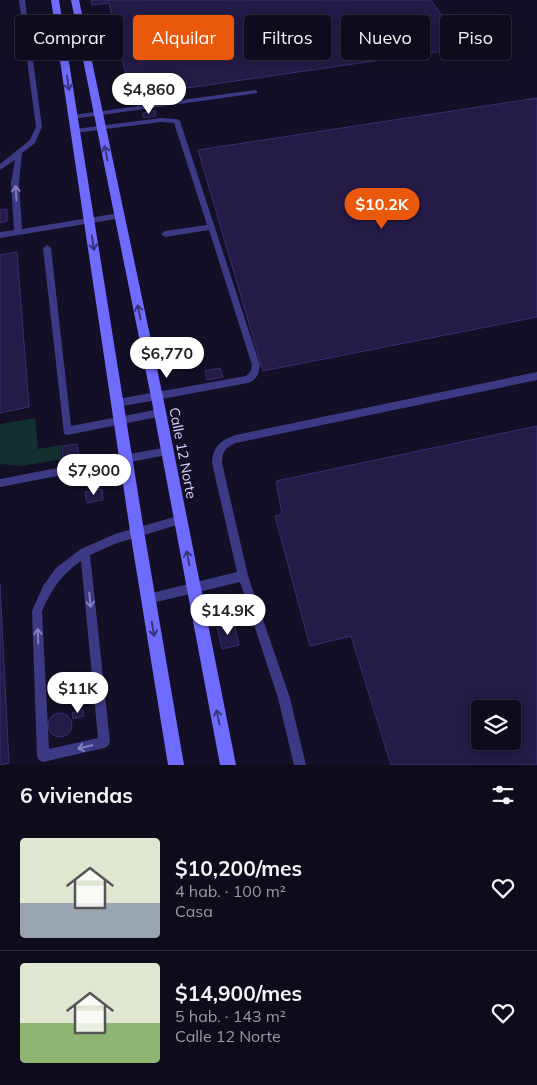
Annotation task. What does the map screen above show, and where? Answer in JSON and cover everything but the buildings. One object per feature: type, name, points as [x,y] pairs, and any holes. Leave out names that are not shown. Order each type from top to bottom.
[{"type":"main road","points":[[55,0],[137,531],[176,765]]},
{"type":"main road","name":"Calle 12 Norte","points":[[75,0],[157,397],[228,765]]},
{"type":"lane","points":[[0,168],[4,160],[20,154],[33,141],[39,127],[22,0]]},
{"type":"lane","points":[[73,117],[255,92]]},
{"type":"lane","points":[[75,131],[161,120],[177,121],[256,365],[255,373],[248,379],[234,383],[118,403]]},
{"type":"lane","points":[[18,232],[15,183],[20,154]]},
{"type":"lane","points":[[4,160],[17,168]]},
{"type":"lane","points":[[0,235],[119,216]]},
{"type":"lane","points":[[165,234],[212,227]]},
{"type":"lane","points":[[47,248],[67,431],[160,413]]},
{"type":"lane","points":[[300,765],[284,698],[243,576],[217,463],[217,452],[222,444],[246,437],[537,376]]},
{"type":"lane","points":[[0,483],[167,450]]},
{"type":"lane","points":[[85,552],[104,742],[43,756],[38,611],[41,597],[59,570],[85,552],[115,538],[180,520]]},
{"type":"lane","points":[[148,599],[243,576]]},
{"type":"green space","points":[[35,418],[38,449],[61,445],[62,459],[22,466],[0,464],[0,424]]}]
